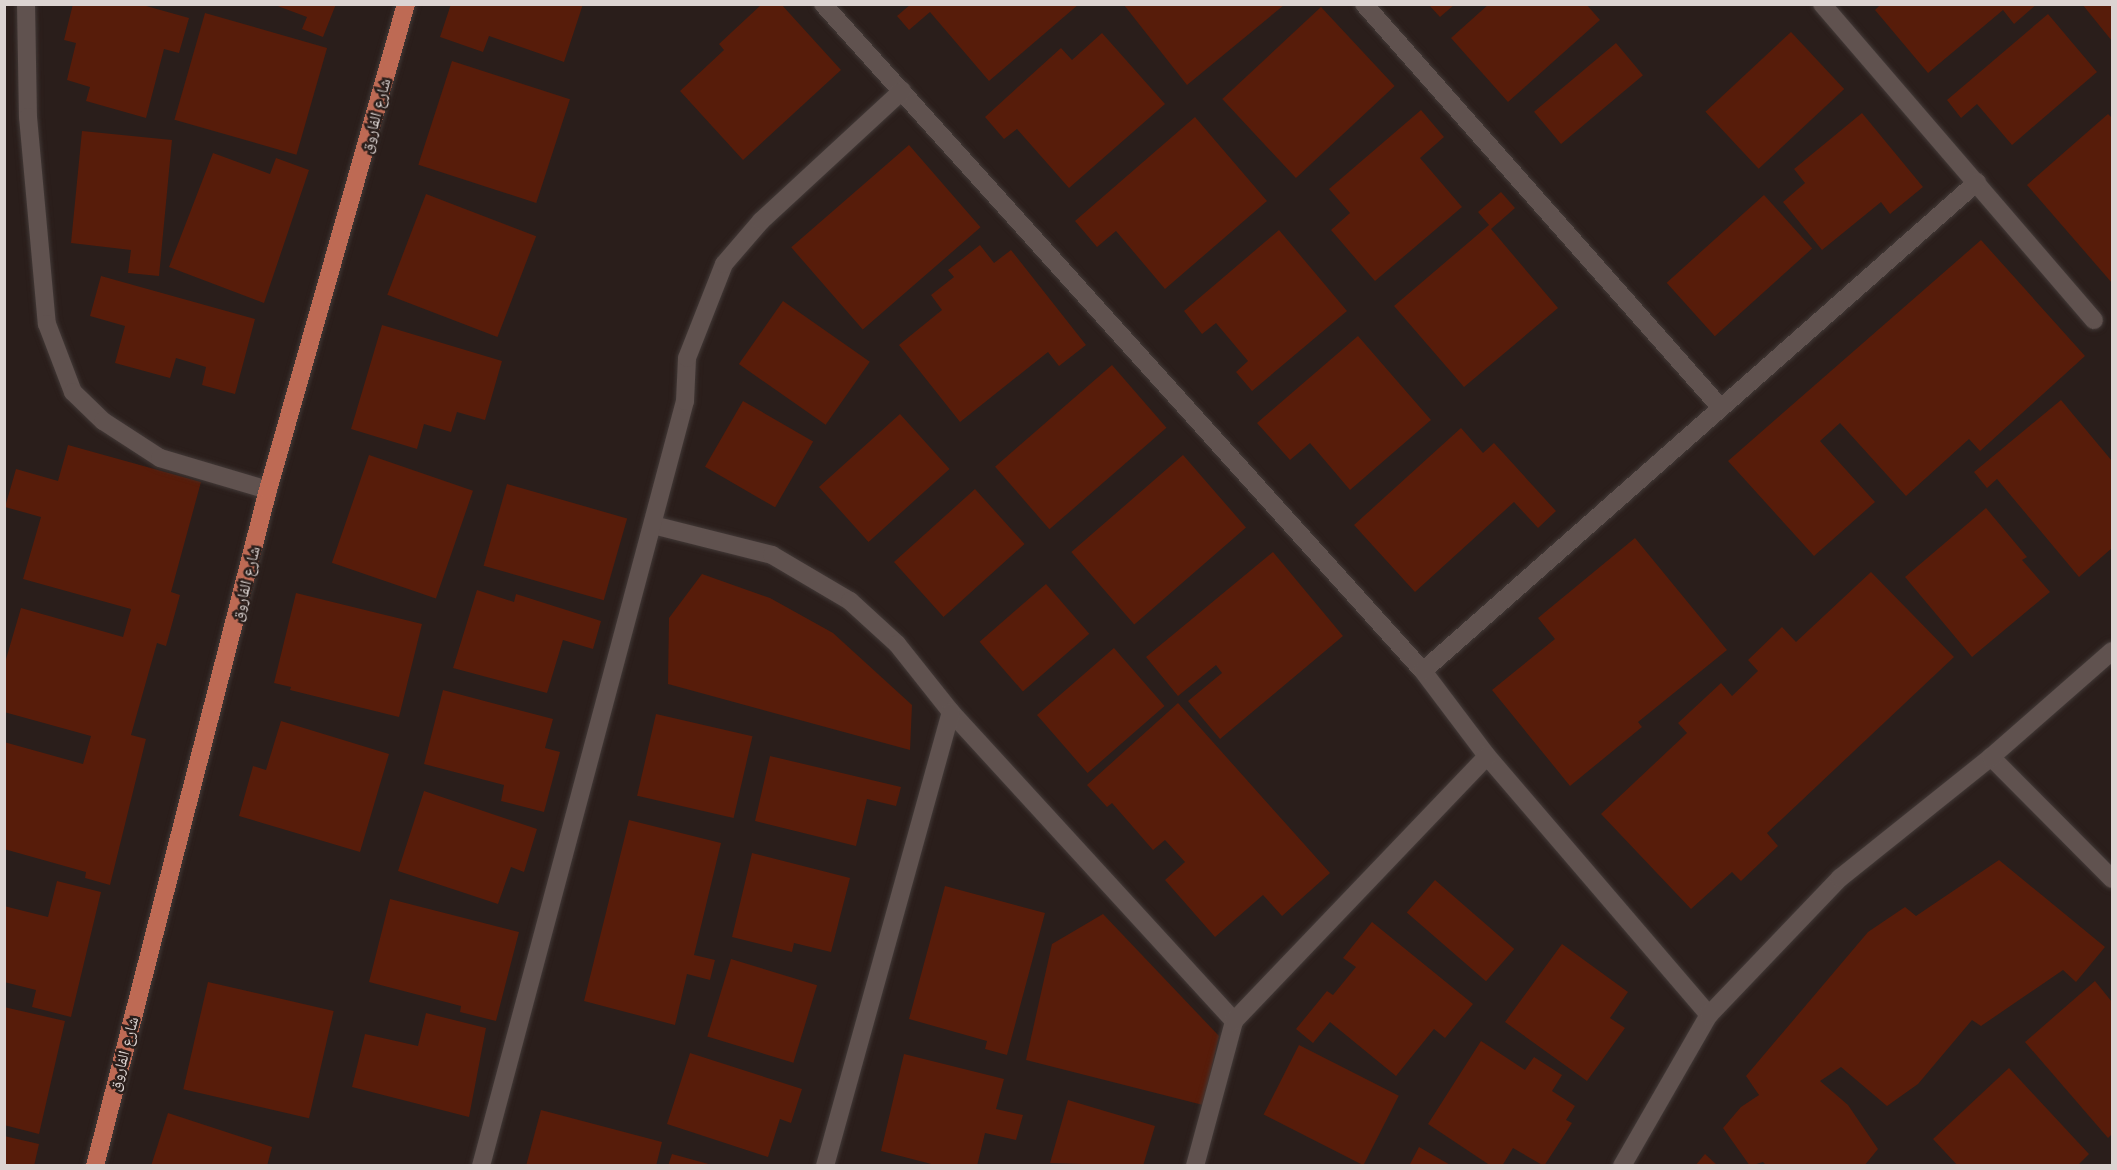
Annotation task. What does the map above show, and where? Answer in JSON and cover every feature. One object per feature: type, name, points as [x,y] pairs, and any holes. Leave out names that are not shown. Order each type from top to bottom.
[{"type":"main road","name":"شارع الفاروق","points":[[94,1166],[268,490],[406,4]]},
{"type":"street","points":[[26,4],[28,117],[47,324],[73,392],[103,421],[160,458],[268,490]]},
{"type":"street","points":[[823,4],[1423,671],[1487,756],[1709,1015]]},
{"type":"street","points":[[1364,4],[1721,408]]},
{"type":"street","points":[[1822,4],[2094,320]]},
{"type":"street","points":[[481,1166],[685,401],[687,358],[724,264],[761,221],[902,91]]},
{"type":"street","points":[[1423,671],[1977,182]]},
{"type":"street","points":[[653,525],[772,555],[850,601],[897,644],[951,711],[1234,1021]]},
{"type":"street","points":[[1622,1166],[1709,1015],[1840,878],[1991,757],[2112,651]]},
{"type":"street","points":[[825,1166],[951,711]]},
{"type":"street","points":[[1195,1166],[1234,1021],[1487,756]]},
{"type":"street","points":[[1991,757],[2112,879]]},
{"type":"building","points":[[73,4],[139,4],[189,18],[179,53],[164,49],[146,118],[86,101],[90,87],[67,80],[76,43],[64,40]]},
{"type":"building","points":[[336,4],[323,37],[302,29],[307,17],[275,5]]},
{"type":"building","points":[[451,4],[583,4],[564,62],[489,36],[483,52],[440,37]]},
{"type":"building","points":[[762,4],[781,4],[841,70],[743,160],[680,91],[724,50],[719,44]]},
{"type":"building","points":[[911,4],[1079,4],[989,81],[930,12],[909,30],[897,16]]},
{"type":"building","points":[[1489,4],[1586,4],[1600,20],[1508,102],[1451,38]]},
{"type":"building","points":[[1881,4],[2037,4],[2014,24],[2003,10],[1928,73],[1875,10]]},
{"type":"building","points":[[2082,4],[2112,4],[2112,41]]},
{"type":"building","points":[[1124,5],[1284,5],[1187,85]]},
{"type":"building","points":[[1429,5],[1454,5],[1440,17]]},
{"type":"building","points":[[1321,7],[1395,86],[1296,178],[1222,99]]},
{"type":"building","points":[[205,13],[327,48],[296,155],[174,120]]},
{"type":"building","points":[[2048,14],[2097,72],[2012,145],[1977,104],[1961,118],[1947,100]]},
{"type":"building","points":[[1791,32],[1844,89],[1759,169],[1705,112]]},
{"type":"building","points":[[1102,33],[1165,104],[1069,188],[1017,129],[1004,139],[985,117],[1061,48],[1072,60]]},
{"type":"building","points":[[1616,43],[1643,75],[1561,144],[1534,112]]},
{"type":"building","points":[[452,61],[570,99],[536,203],[418,165]]},
{"type":"building","points":[[1421,110],[1444,137],[1420,158],[1462,207],[1375,281],[1331,230],[1350,213],[1329,189]]},
{"type":"building","points":[[1862,113],[1923,187],[1890,214],[1881,202],[1822,250],[1783,202],[1805,183],[1794,169]]},
{"type":"building","points":[[2108,114],[2112,118],[2112,283],[2027,185]]},
{"type":"building","points":[[1195,117],[1267,201],[1165,289],[1116,231],[1097,247],[1075,221]]},
{"type":"building","points":[[82,131],[172,140],[159,276],[128,273],[131,250],[71,243]]},
{"type":"building","points":[[909,145],[981,227],[863,330],[791,247]]},
{"type":"building","points":[[213,153],[270,174],[276,158],[309,170],[264,303],[169,267]]},
{"type":"building","points":[[1501,192],[1515,208],[1491,229],[1558,308],[1464,387],[1394,306],[1489,225],[1478,212]]},
{"type":"building","points":[[426,194],[536,236],[497,337],[387,295]]},
{"type":"building","points":[[1764,195],[1812,249],[1715,336],[1667,283]]},
{"type":"building","points":[[1279,230],[1347,311],[1252,391],[1236,372],[1248,361],[1216,323],[1202,334],[1184,311]]},
{"type":"building","points":[[1981,240],[2085,356],[1980,451],[1969,439],[1906,496],[1840,423],[1820,441],[1875,502],[1814,556],[1728,461]]},
{"type":"building","points":[[980,245],[994,263],[1011,250],[1086,345],[1059,366],[1048,352],[960,422],[899,345],[942,310],[931,295],[954,277],[948,270]]},
{"type":"building","points":[[101,276],[255,319],[235,394],[202,385],[206,367],[176,358],[170,378],[115,363],[125,326],[90,316]]},
{"type":"building","points":[[783,301],[870,362],[826,425],[739,364]]},
{"type":"building","points":[[382,325],[502,361],[485,420],[457,412],[451,432],[424,424],[417,449],[351,429]]},
{"type":"building","points":[[1358,336],[1431,420],[1350,490],[1310,443],[1290,460],[1257,423]]},
{"type":"building","points":[[1112,365],[1166,428],[1049,529],[995,467]]},
{"type":"building","points":[[2061,400],[2112,461],[2112,548],[2079,577],[1997,479],[1987,488],[1974,472]]},
{"type":"building","points":[[743,401],[813,442],[775,507],[705,467]]},
{"type":"building","points":[[900,414],[950,469],[869,542],[819,487]]},
{"type":"building","points":[[1461,428],[1483,453],[1494,443],[1556,511],[1538,528],[1514,502],[1415,592],[1354,525]]},
{"type":"building","points":[[68,445],[201,482],[171,592],[180,595],[166,646],[157,643],[131,735],[146,739],[110,885],[85,878],[86,872],[4,849],[4,742],[83,764],[91,736],[4,712],[4,666],[21,608],[123,637],[131,609],[23,579],[41,517],[5,507],[16,469],[58,481]]},
{"type":"building","points":[[369,455],[473,491],[436,599],[332,563]]},
{"type":"building","points":[[1183,455],[1246,527],[1134,625],[1071,552]]},
{"type":"building","points":[[507,484],[627,518],[604,600],[484,566]]},
{"type":"building","points":[[975,489],[1025,544],[944,617],[894,562]]},
{"type":"building","points":[[1986,508],[2027,557],[2022,560],[2050,592],[1972,657],[1905,577]]},
{"type":"building","points":[[1635,538],[1727,650],[1638,722],[1642,727],[1570,786],[1492,690],[1555,639],[1538,618]]},
{"type":"building","points":[[1273,552],[1343,636],[1220,739],[1188,701],[1222,673],[1216,665],[1178,696],[1146,657]]},
{"type":"building","points":[[1871,572],[1954,657],[1767,833],[1778,846],[1741,881],[1732,872],[1691,909],[1601,814],[1687,733],[1678,723],[1721,683],[1732,696],[1758,671],[1748,660],[1782,627],[1796,642]]},
{"type":"building","points":[[702,574],[770,598],[833,633],[912,705],[910,750],[668,684],[669,618]]},
{"type":"building","points":[[1046,584],[1089,634],[1023,692],[980,642]]},
{"type":"building","points":[[477,590],[514,602],[516,594],[601,621],[593,649],[563,640],[547,693],[453,668]]},
{"type":"building","points":[[296,593],[422,624],[399,717],[290,690],[291,687],[274,683]]},
{"type":"building","points":[[1114,648],[1165,706],[1088,773],[1037,715]]},
{"type":"building","points":[[443,690],[553,719],[545,748],[560,752],[544,812],[501,801],[504,785],[424,764]]},
{"type":"building","points":[[1178,703],[1330,873],[1282,916],[1263,895],[1215,937],[1165,880],[1185,862],[1165,840],[1153,850],[1112,803],[1107,807],[1087,785]]},
{"type":"building","points":[[656,714],[752,736],[734,818],[637,796]]},
{"type":"building","points":[[281,721],[389,754],[360,852],[239,816],[253,766],[266,770]]},
{"type":"building","points":[[770,756],[901,787],[896,806],[867,799],[856,846],[755,821]]},
{"type":"building","points":[[424,791],[537,829],[524,872],[511,867],[498,904],[398,871]]},
{"type":"building","points":[[629,820],[721,843],[694,955],[715,960],[710,980],[687,974],[675,1025],[584,1001]]},
{"type":"building","points":[[752,853],[850,878],[831,952],[794,943],[792,952],[732,937]]},
{"type":"building","points":[[1999,860],[2105,947],[2076,982],[2063,970],[1981,1026],[1972,1020],[1918,1084],[1887,1106],[1841,1067],[1820,1081],[1848,1105],[1878,1149],[1864,1166],[1767,1166],[1763,1162],[1750,1166],[1723,1128],[1741,1107],[1759,1095],[1746,1076],[1868,932],[1905,907],[1916,916]]},
{"type":"building","points":[[1435,880],[1514,949],[1486,981],[1407,912]]},
{"type":"building","points":[[57,881],[101,892],[71,1017],[32,1007],[36,990],[4,982],[4,906],[48,917]]},
{"type":"building","points":[[945,886],[1045,913],[1007,1055],[985,1049],[987,1041],[909,1019]]},
{"type":"building","points":[[390,899],[519,932],[496,1021],[460,1012],[461,1006],[369,982]]},
{"type":"building","points":[[1103,914],[1219,1036],[1203,1105],[1026,1060],[1052,944]]},
{"type":"building","points":[[1372,922],[1473,1004],[1445,1038],[1434,1029],[1396,1076],[1330,1022],[1313,1043],[1296,1029],[1327,991],[1333,995],[1356,967],[1343,958]]},
{"type":"building","points":[[1562,944],[1628,992],[1610,1018],[1625,1028],[1587,1081],[1505,1022]]},
{"type":"building","points":[[731,959],[817,985],[793,1063],[707,1036]]},
{"type":"building","points":[[2095,981],[2112,1002],[2112,1134],[2108,1138],[2025,1042]]},
{"type":"building","points":[[208,982],[334,1011],[309,1118],[183,1089]]},
{"type":"building","points":[[4,1007],[65,1021],[39,1134],[4,1125]]},
{"type":"building","points":[[426,1013],[486,1028],[469,1117],[352,1087],[365,1034],[418,1046]]},
{"type":"building","points":[[1481,1041],[1525,1070],[1534,1057],[1562,1075],[1552,1091],[1575,1106],[1566,1120],[1572,1123],[1544,1166],[1513,1148],[1502,1166],[1491,1166],[1428,1124]]},
{"type":"building","points":[[1299,1045],[1399,1096],[1363,1165],[1264,1114]]},
{"type":"building","points":[[690,1053],[802,1089],[791,1123],[780,1119],[768,1157],[667,1124]]},
{"type":"building","points":[[904,1054],[1004,1079],[996,1109],[1023,1115],[1016,1140],[985,1133],[977,1166],[939,1166],[881,1151]]},
{"type":"building","points":[[2009,1068],[2089,1154],[2077,1166],[1958,1166],[1933,1139]]},
{"type":"building","points":[[1068,1100],[1155,1126],[1143,1166],[1050,1163]]},
{"type":"building","points":[[541,1110],[662,1142],[656,1166],[526,1166]]},
{"type":"building","points":[[168,1113],[272,1147],[267,1166],[151,1166]]},
{"type":"building","points":[[4,1136],[39,1144],[34,1166],[4,1166]]},
{"type":"building","points":[[1419,1147],[1452,1166],[1409,1166]]},
{"type":"building","points":[[672,1154],[712,1165],[712,1166],[668,1166]]},
{"type":"building","points":[[1705,1154],[1718,1166],[1695,1166]]}]
